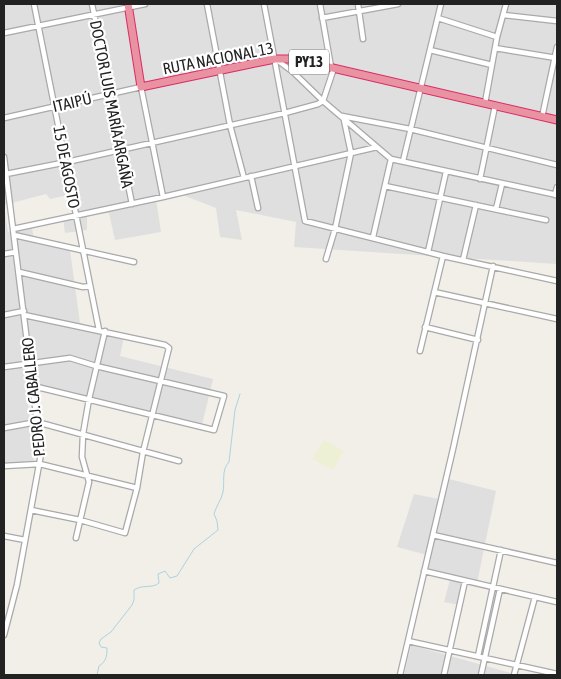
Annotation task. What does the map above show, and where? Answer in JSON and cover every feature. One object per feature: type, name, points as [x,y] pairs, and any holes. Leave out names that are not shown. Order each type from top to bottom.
[{"type":"highway","name":"RUTA NACIONAL 13","points":[[128,5],[141,87],[275,59],[294,59],[557,120]]},
{"type":"street","name":"15 DE AGOSTO","points":[[34,4],[67,162],[98,330]]},
{"type":"street","name":"DOCTOR LUIS MARÍA ARGAÑA","points":[[92,4],[132,204]]},
{"type":"street","points":[[4,33],[94,15],[128,5],[145,4]]},
{"type":"street","points":[[207,4],[230,125],[244,178]]},
{"type":"street","points":[[264,4],[305,221],[443,256],[557,281]]},
{"type":"street","points":[[6,174],[153,143],[318,104],[323,101],[332,67],[320,4]]},
{"type":"street","points":[[358,4],[363,39]]},
{"type":"street","points":[[322,18],[396,4]]},
{"type":"street","points":[[402,161],[441,4]]},
{"type":"street","points":[[485,103],[497,37],[506,4]]},
{"type":"street","points":[[503,15],[557,21]]},
{"type":"street","points":[[438,18],[497,37]]},
{"type":"street","points":[[542,117],[557,47]]},
{"type":"street","points":[[495,48],[556,58]]},
{"type":"street","points":[[430,50],[492,64]]},
{"type":"street","points":[[275,59],[293,72],[339,116],[391,159],[556,195],[557,187]]},
{"type":"street","points":[[141,87],[163,197]]},
{"type":"street","name":"ITAIPÚ","points":[[4,118],[141,87]]},
{"type":"street","points":[[480,179],[495,106]]},
{"type":"street","points":[[339,116],[410,129],[557,165]]},
{"type":"street","points":[[326,259],[335,229],[351,153],[344,120]]},
{"type":"street","points":[[13,229],[132,204],[377,147]]},
{"type":"street","name":"PEDRO J. CABALLERO","points":[[4,157],[6,189],[19,272],[41,454],[17,585],[5,621],[4,635]]},
{"type":"street","points":[[373,237],[391,159]]},
{"type":"street","points":[[428,252],[446,172]]},
{"type":"street","points":[[251,176],[258,208]]},
{"type":"street","points":[[496,209],[502,184]]},
{"type":"street","points":[[384,186],[546,220]]},
{"type":"street","points":[[464,260],[476,205]]},
{"type":"street","points":[[14,235],[134,262]]},
{"type":"street","points":[[4,254],[16,252]]},
{"type":"street","points":[[420,351],[443,256]]},
{"type":"street","points":[[400,675],[478,340],[492,266]]},
{"type":"street","points":[[19,272],[83,287],[90,286]]},
{"type":"street","points":[[434,292],[557,318]]},
{"type":"street","points":[[4,315],[24,313],[165,345],[169,348],[125,533],[80,520],[31,510]]},
{"type":"street","points":[[425,327],[478,340]]},
{"type":"street","points":[[76,538],[89,482],[82,457],[83,434],[105,331]]},
{"type":"street","points":[[4,367],[70,358],[96,366],[224,396],[214,430],[33,386]]},
{"type":"street","points":[[4,428],[37,422],[179,461]]},
{"type":"street","points":[[4,466],[40,464],[137,488]]},
{"type":"street","points":[[433,535],[557,563]]},
{"type":"street","points":[[4,536],[25,540]]},
{"type":"street","points":[[478,656],[502,550]]},
{"type":"street","points":[[424,572],[557,602]]},
{"type":"street","points":[[444,675],[465,581]]},
{"type":"street","points":[[481,675],[500,589]]},
{"type":"street","points":[[514,675],[535,597]]},
{"type":"street","points":[[408,641],[556,674],[557,667]]},
{"type":"shaded area","points":[[4,4],[557,4],[557,264],[294,247],[296,222],[236,210],[242,240],[220,237],[216,208],[180,194],[156,199],[161,232],[115,240],[109,213],[87,215],[87,230],[65,233],[63,219],[75,216],[73,194],[50,199],[46,194],[4,205]]},
{"type":"shaded area","points":[[4,205],[8,232],[32,227],[34,241],[70,250],[80,323],[124,337],[120,356],[213,379],[201,429],[26,386],[34,456],[33,466],[4,468]]},
{"type":"shaded area","points":[[449,479],[496,491],[477,583],[466,580],[459,605],[444,602],[451,576],[427,569],[431,556],[397,547],[414,494],[444,500]]},
{"type":"shaded area","points":[[411,645],[511,673],[510,675],[404,675]]},
{"type":"green space","points":[[324,440],[344,451],[333,470],[312,459]]},
{"type":"waterway","points":[[97,675],[99,666],[106,658],[107,651],[107,648],[101,647],[99,643],[101,639],[111,632],[132,605],[134,590],[140,587],[156,585],[159,583],[158,574],[165,571],[170,578],[177,576],[194,549],[218,530],[214,514],[223,492],[224,472],[229,462],[235,410],[240,394]]}]
